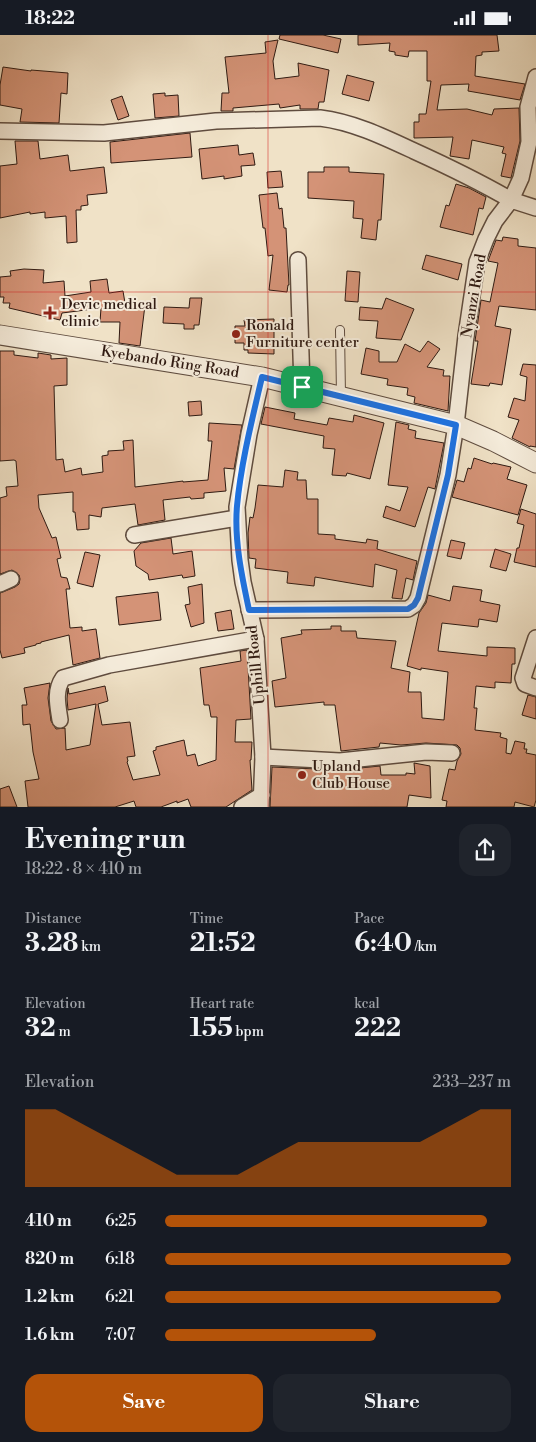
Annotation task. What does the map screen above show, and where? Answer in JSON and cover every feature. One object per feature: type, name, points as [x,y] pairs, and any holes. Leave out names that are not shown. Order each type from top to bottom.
[{"type":"street","name":"Nyanzi Road","points":[[249,610],[408,609],[414,605],[418,598],[448,475],[477,262],[495,221],[511,200],[521,178],[529,142],[528,107],[536,77]]},
{"type":"street","points":[[0,131],[104,133],[216,121],[320,118],[336,120],[381,136],[436,161],[511,200],[536,208]]},
{"type":"street","points":[[298,260],[302,387]]},
{"type":"street","name":"Kyebando Ring Road","points":[[0,335],[262,377],[456,425],[536,463]]},
{"type":"street","name":"Uphill Road","points":[[262,377],[249,434],[237,507],[240,560],[256,639],[263,757],[262,801]]},
{"type":"street","points":[[134,535],[237,518]]},
{"type":"street","points":[[536,638],[522,678],[525,684],[536,688]]},
{"type":"street","points":[[60,720],[57,691],[62,678],[109,665],[256,639]]},
{"type":"street","points":[[263,757],[340,761],[426,752],[452,753]]},
{"type":"street","points":[[242,807],[262,801]]},
{"type":"lane","points":[[340,330],[341,397]]},
{"type":"building","points":[[280,35],[323,35],[341,39],[338,53],[279,39]]},
{"type":"building","points":[[358,35],[497,35],[499,51],[482,52],[482,55],[476,56],[475,76],[525,84],[520,100],[468,91],[469,84],[441,85],[437,110],[467,109],[492,115],[494,109],[519,108],[520,141],[511,178],[501,176],[506,154],[502,153],[504,147],[472,140],[469,159],[450,156],[453,137],[414,138],[414,122],[419,122],[419,114],[426,114],[431,81],[427,81],[427,51],[409,51],[408,57],[395,55],[395,52],[389,51],[390,43],[358,45]]},
{"type":"building","points":[[278,40],[273,61],[275,79],[299,76],[298,63],[329,70],[324,102],[319,102],[318,109],[300,109],[300,105],[280,108],[279,104],[233,108],[233,111],[221,111],[222,93],[229,93],[225,57],[266,53],[265,42]]},
{"type":"building","points":[[3,67],[68,73],[67,94],[61,93],[59,123],[20,122],[22,109],[0,105],[0,85]]},
{"type":"building","points":[[347,75],[374,82],[369,101],[342,94]]},
{"type":"building","points":[[165,93],[165,96],[178,95],[179,116],[155,118],[153,94]]},
{"type":"building","points":[[122,96],[129,116],[118,120],[111,100]]},
{"type":"building","points":[[190,133],[192,157],[111,163],[110,142]]},
{"type":"building","points":[[15,141],[38,141],[40,159],[68,155],[70,171],[104,167],[107,193],[87,195],[88,205],[81,206],[81,210],[76,210],[77,242],[67,243],[66,216],[45,218],[45,212],[30,214],[30,212],[0,218],[0,166],[17,164]]},
{"type":"building","points":[[238,145],[239,155],[253,153],[255,165],[241,166],[242,176],[224,179],[224,176],[202,179],[199,149]]},
{"type":"building","points":[[324,167],[349,167],[349,172],[384,174],[381,220],[378,220],[376,240],[361,238],[363,219],[353,218],[354,201],[308,198],[308,172],[324,172]]},
{"type":"building","points":[[281,171],[283,187],[268,188],[267,172]]},
{"type":"building","points":[[456,184],[486,197],[483,209],[479,208],[473,235],[440,227],[446,205],[449,206]]},
{"type":"building","points":[[277,193],[279,209],[282,208],[284,228],[286,228],[289,285],[287,292],[269,290],[273,255],[268,256],[259,195]]},
{"type":"building","points":[[503,237],[518,239],[518,246],[536,248],[536,310],[499,306],[495,326],[511,329],[502,385],[490,383],[489,386],[471,384],[478,341],[475,341],[481,300],[490,302],[498,263],[488,261],[496,240],[502,241]]},
{"type":"building","points":[[426,255],[462,264],[458,280],[422,269]]},
{"type":"building","points":[[24,269],[44,270],[43,283],[64,281],[65,296],[91,292],[90,281],[107,279],[109,293],[123,291],[125,303],[145,305],[140,346],[119,343],[120,322],[100,322],[101,308],[62,313],[60,320],[9,308],[10,303],[3,303],[4,297],[0,297],[0,277],[11,276],[10,271]]},
{"type":"building","points":[[347,271],[360,272],[358,302],[345,301]]},
{"type":"building","points":[[190,298],[202,298],[199,325],[194,325],[194,329],[184,329],[184,324],[163,323],[164,307],[189,308]]},
{"type":"building","points":[[386,298],[414,309],[401,340],[376,338],[378,321],[359,320],[360,307],[382,309]]},
{"type":"building","points":[[274,319],[274,354],[248,353],[248,350],[244,350],[244,343],[235,343],[235,326],[245,326],[244,320]]},
{"type":"building","points":[[428,341],[440,349],[427,367],[444,370],[443,376],[450,376],[448,411],[414,403],[415,397],[407,395],[408,388],[387,385],[388,379],[361,374],[366,348],[379,351],[379,362],[397,362],[405,344],[420,352]]},
{"type":"building","points":[[0,351],[14,351],[14,355],[38,358],[38,353],[51,355],[51,359],[67,358],[67,385],[54,386],[56,460],[63,459],[65,472],[81,468],[82,475],[103,472],[102,456],[108,455],[108,451],[124,450],[123,441],[133,440],[135,487],[208,480],[212,441],[208,441],[209,423],[242,425],[234,469],[224,468],[226,491],[204,493],[204,498],[191,499],[190,497],[163,500],[165,520],[138,525],[135,504],[102,508],[101,517],[89,515],[89,529],[77,530],[75,512],[73,512],[73,492],[38,495],[39,508],[52,538],[56,537],[61,558],[57,559],[61,577],[67,578],[70,589],[66,589],[70,628],[82,627],[82,631],[96,629],[100,658],[73,665],[69,635],[24,648],[25,653],[2,658],[0,650],[0,593],[15,587],[19,584],[20,579],[19,575],[12,570],[0,574],[0,498],[7,496],[6,487],[18,486],[16,461],[0,461]]},
{"type":"building","points":[[523,364],[536,365],[536,447],[530,447],[512,438],[519,420],[508,417],[514,398],[525,401],[527,377],[520,375]]},
{"type":"building","points":[[201,401],[202,415],[189,416],[188,402]]},
{"type":"building","points":[[265,407],[295,413],[294,419],[327,425],[329,418],[353,422],[354,415],[384,423],[370,479],[347,473],[346,476],[332,475],[335,449],[323,448],[324,436],[261,424]]},
{"type":"building","points":[[396,422],[409,425],[408,429],[416,431],[415,438],[444,443],[435,489],[428,487],[415,527],[383,517],[386,506],[400,511],[408,487],[388,485]]},
{"type":"building","points":[[474,458],[492,464],[511,467],[507,479],[527,485],[518,515],[452,497],[457,480],[464,482],[468,468],[471,469]]},
{"type":"building","points":[[285,470],[298,472],[297,480],[306,480],[307,499],[318,499],[318,534],[335,535],[335,539],[366,543],[367,539],[378,541],[377,549],[417,561],[413,580],[406,578],[402,599],[392,598],[397,570],[375,564],[373,587],[315,577],[314,586],[287,583],[288,572],[255,568],[256,559],[249,558],[248,533],[250,517],[253,518],[258,485],[283,487]]},
{"type":"building","points":[[521,509],[536,514],[536,567],[514,562],[524,525],[517,523]]},
{"type":"building","points":[[171,538],[173,554],[192,551],[195,576],[183,578],[182,575],[149,580],[148,574],[136,566],[134,551],[141,543]]},
{"type":"building","points":[[451,540],[465,543],[461,559],[447,556]]},
{"type":"building","points":[[495,549],[511,554],[506,571],[490,567]]},
{"type":"building","points":[[85,552],[100,555],[93,587],[77,583]]},
{"type":"building","points":[[202,584],[204,623],[191,627],[185,605],[190,604],[188,587]]},
{"type":"building","points":[[453,586],[482,590],[480,601],[500,605],[497,622],[479,619],[478,627],[442,623],[438,651],[487,656],[487,647],[515,648],[515,664],[512,664],[511,683],[495,682],[495,688],[476,686],[475,730],[501,733],[500,737],[507,739],[506,753],[511,754],[515,741],[525,743],[524,749],[527,749],[526,753],[536,755],[536,800],[534,807],[515,802],[514,807],[446,807],[447,801],[442,800],[449,769],[455,770],[461,754],[460,748],[457,745],[380,743],[379,747],[341,751],[335,705],[324,705],[324,702],[275,707],[272,681],[286,678],[281,638],[302,634],[301,630],[331,629],[331,626],[341,626],[341,631],[356,631],[357,638],[396,641],[391,668],[410,672],[408,692],[421,692],[422,718],[444,720],[448,672],[421,668],[421,670],[407,666],[419,613],[426,603],[428,595],[450,601]]},
{"type":"building","points":[[158,592],[161,620],[119,625],[116,597]]},
{"type":"building","points":[[231,610],[234,629],[218,631],[215,613]]},
{"type":"building","points":[[247,650],[251,719],[236,720],[235,742],[252,742],[250,760],[252,790],[226,807],[191,807],[188,799],[161,807],[136,807],[134,801],[115,807],[28,807],[25,781],[39,779],[33,752],[30,724],[23,725],[22,705],[27,705],[24,688],[50,683],[48,698],[51,721],[56,729],[65,728],[66,750],[90,745],[96,704],[68,710],[68,688],[69,694],[105,686],[108,701],[98,704],[102,725],[130,722],[135,756],[127,757],[127,762],[133,780],[160,775],[153,751],[156,750],[156,747],[184,740],[187,756],[195,754],[198,766],[216,760],[217,717],[211,717],[209,705],[204,705],[200,668],[241,661],[240,651]]},
{"type":"building","points":[[528,695],[536,697],[536,719],[522,715]]},
{"type":"building","points":[[414,763],[430,766],[431,798],[409,795],[407,807],[270,807],[272,767],[340,770],[380,766],[381,775],[406,775],[406,773],[415,774]]},
{"type":"building","points":[[9,786],[17,807],[0,807],[0,789]]},
{"type":"place","name":"Devic medical clinic","points":[[50,313]]},
{"type":"place","name":"Ronald Furniture center","points":[[236,334]]},
{"type":"place","name":"Upland Club House","points":[[302,775]]},
{"type":"route","points":[[262,377],[302,387],[456,425],[448,475],[418,598],[414,605],[408,609],[249,610],[240,560],[237,507],[249,434],[262,377]]}]
